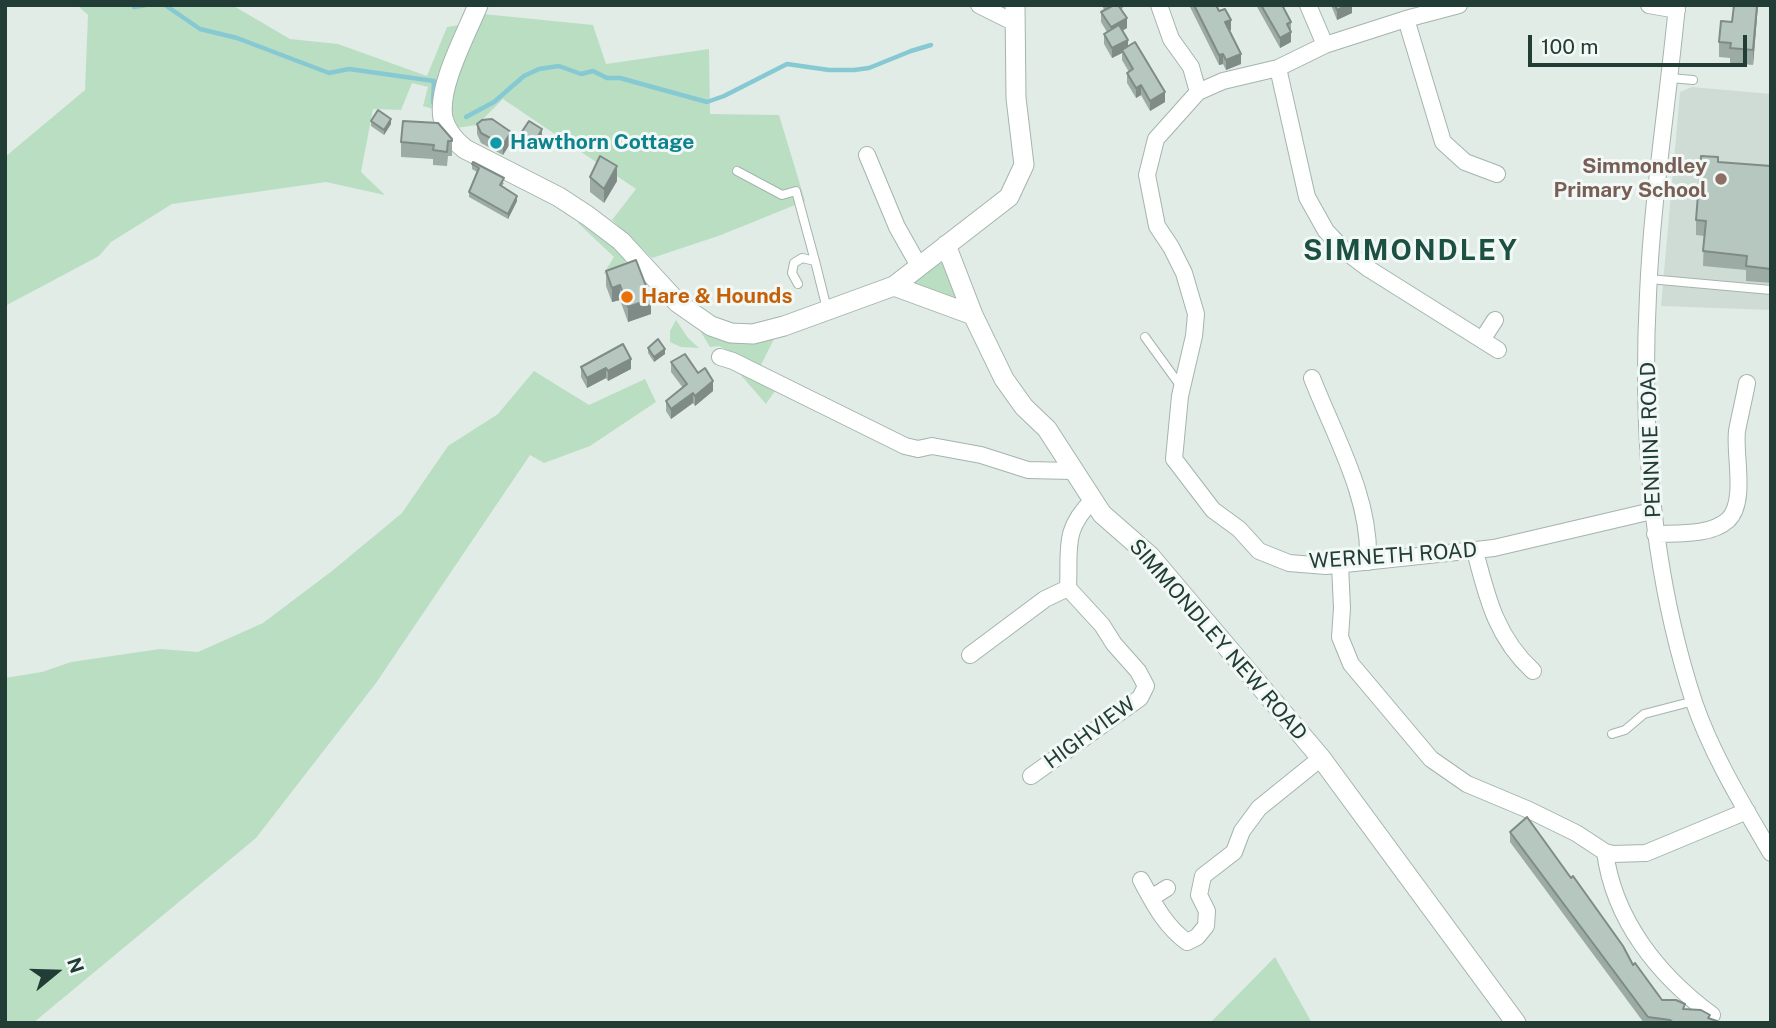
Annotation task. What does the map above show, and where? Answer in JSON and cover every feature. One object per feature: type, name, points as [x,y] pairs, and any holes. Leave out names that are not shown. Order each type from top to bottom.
[{"type":"street","points":[[478,5],[450,76],[443,104],[443,118],[448,130],[465,149],[559,197],[588,216],[621,241],[678,303],[711,326],[731,333],[753,334],[784,326],[894,286],[979,223],[1009,197],[1024,165],[1016,99],[1015,14],[979,5]]},
{"type":"street","points":[[1158,5],[1171,39],[1191,66],[1198,92]]},
{"type":"street","points":[[1308,5],[1325,45]]},
{"type":"street","points":[[1649,5],[1677,7]]},
{"type":"street","name":"WERNETH ROAD","points":[[1452,6],[1325,45],[1278,68],[1223,81],[1198,92],[1156,139],[1147,175],[1157,226],[1184,273],[1196,314],[1195,336],[1182,388],[1174,459],[1213,510],[1239,529],[1259,551],[1289,563],[1340,565],[1475,551],[1652,511]]},
{"type":"street","name":"PENNINE ROAD","points":[[1677,7],[1649,279],[1647,405],[1652,511],[1672,624],[1694,701],[1717,755],[1771,853]]},
{"type":"street","points":[[1406,19],[1443,142],[1465,162],[1497,174]]},
{"type":"street","points":[[1278,68],[1307,197],[1326,231],[1345,251],[1369,269],[1498,350]]},
{"type":"street","points":[[867,155],[897,227],[919,266]]},
{"type":"street","name":"SIMMONDLEY NEW ROAD","points":[[946,245],[973,315],[1004,379],[1024,407],[1047,429],[1102,514],[1150,556],[1321,758],[1516,1023]]},
{"type":"street","points":[[894,286],[973,315]]},
{"type":"street","points":[[1482,340],[1494,320]]},
{"type":"street","points":[[720,357],[733,360],[905,446],[918,449],[932,446],[981,455],[1028,470],[1072,471]]},
{"type":"street","points":[[1312,378],[1360,501],[1367,528],[1368,562]]},
{"type":"street","points":[[1655,534],[1694,533],[1714,528],[1729,519],[1736,507],[1737,433],[1747,383]]},
{"type":"street","points":[[970,655],[1045,599],[1068,588],[1067,545],[1072,524],[1093,500]]},
{"type":"street","points":[[1475,551],[1491,610],[1518,658],[1532,671]]},
{"type":"street","points":[[1340,565],[1340,636],[1351,664],[1431,759],[1467,784],[1541,816],[1613,854],[1646,853],[1747,811]]},
{"type":"street","name":"HIGHVIEW","points":[[1031,776],[1140,698],[1146,686],[1138,671],[1114,644],[1102,625],[1068,588]]},
{"type":"street","points":[[1141,880],[1159,915],[1189,951],[1206,926],[1207,911],[1199,895],[1203,876],[1234,852],[1242,831],[1259,808],[1321,758]]},
{"type":"street","points":[[1605,852],[1611,885],[1622,915],[1672,982],[1712,1015]]},
{"type":"street","points":[[1151,898],[1167,888]]},
{"type":"lane","points":[[1670,79],[1693,80]]},
{"type":"lane","points":[[737,171],[782,195],[796,191],[827,309]]},
{"type":"lane","points":[[798,284],[792,273],[794,263],[802,258],[815,261]]},
{"type":"lane","points":[[1649,279],[1771,290]]},
{"type":"lane","points":[[1145,337],[1182,388]]},
{"type":"lane","points":[[1612,734],[1625,730],[1644,714],[1694,701]]},
{"type":"shaded area","name":"Simmondley Primary School","points":[[1692,87],[1771,94],[1771,310],[1661,306],[1680,92]]},
{"type":"green space","points":[[77,5],[232,5],[290,39],[338,44],[427,76],[447,27],[460,25],[442,73],[433,109],[423,106],[428,87],[412,83],[401,110],[373,109],[361,172],[385,195],[326,182],[172,204],[111,242],[99,256],[5,306],[5,157],[85,90],[88,15]]},
{"type":"green space","points":[[483,14],[593,25],[606,64],[709,49],[710,114],[779,115],[805,201],[721,235],[652,258],[612,220],[636,189],[503,99],[477,125],[456,128],[449,101]]},
{"type":"green space","points":[[582,219],[624,253],[623,270],[606,275],[604,273],[614,257],[578,223]]},
{"type":"green space","points":[[939,262],[946,266],[956,298],[953,301],[912,284]]},
{"type":"green space","points":[[676,320],[688,338],[699,348],[681,347],[670,342],[670,331]]},
{"type":"green space","points":[[696,324],[777,333],[760,367],[719,346],[710,347]]},
{"type":"green space","points":[[732,365],[777,388],[766,404]]},
{"type":"green space","points":[[534,371],[589,405],[645,379],[656,402],[590,446],[544,463],[530,455],[376,683],[256,838],[33,1023],[5,1023],[5,678],[42,672],[71,662],[160,649],[198,652],[263,623],[402,513],[448,446],[498,414]]},
{"type":"green space","points":[[1275,957],[1312,1023],[1210,1023]]},
{"type":"building","points":[[1118,5],[1127,18],[1111,27],[1101,12]]},
{"type":"building","points":[[1194,5],[1216,5],[1219,11],[1225,9],[1231,20],[1225,22],[1241,54],[1226,60],[1223,54],[1219,55]]},
{"type":"building","points":[[1261,5],[1282,5],[1291,22],[1287,24],[1291,32],[1280,38]]},
{"type":"building","points":[[1335,5],[1348,5],[1337,10]]},
{"type":"building","points":[[1734,5],[1757,5],[1753,50],[1730,48],[1731,43],[1719,42],[1721,21],[1732,22]]},
{"type":"building","points":[[1119,25],[1128,40],[1112,48],[1104,34]]},
{"type":"building","points":[[1135,42],[1165,92],[1150,101],[1141,85],[1136,88],[1127,73],[1133,69],[1122,50]]},
{"type":"building","points":[[378,110],[391,119],[384,130],[371,121]]},
{"type":"building","points":[[492,119],[511,132],[503,145],[481,133],[477,124],[482,120]]},
{"type":"building","points":[[403,121],[438,123],[452,139],[448,141],[447,152],[433,150],[434,145],[401,142]]},
{"type":"building","points":[[529,121],[542,129],[535,142],[521,133]]},
{"type":"building","points":[[600,156],[617,166],[604,189],[590,177]]},
{"type":"building","points":[[1701,156],[1718,157],[1718,162],[1771,166],[1771,269],[1746,266],[1747,256],[1703,251],[1706,221],[1696,220]]},
{"type":"building","points":[[473,162],[504,178],[500,185],[517,196],[508,214],[469,192],[479,168],[472,164]]},
{"type":"building","points":[[636,260],[651,299],[628,307],[620,285],[612,288],[606,271]]},
{"type":"building","points":[[658,339],[665,349],[654,357],[648,348]]},
{"type":"building","points":[[623,344],[631,359],[587,378],[581,367]]},
{"type":"building","points":[[685,354],[698,373],[705,368],[713,381],[695,396],[693,393],[671,409],[666,401],[687,384],[671,362]]},
{"type":"building","points":[[1527,817],[1571,878],[1573,876],[1623,946],[1633,965],[1635,963],[1662,1000],[1676,1000],[1685,1004],[1683,1009],[1701,1010],[1710,1015],[1708,1018],[1717,1021],[1716,1023],[1674,1023],[1648,1017],[1510,832]]},
{"type":"waterway","points":[[134,5],[146,5]]},
{"type":"waterway","points":[[165,5],[200,29],[237,38],[329,73],[349,69],[434,81],[433,102]]},
{"type":"waterway","points":[[466,117],[494,102],[524,76],[539,69],[559,66],[581,74],[593,71],[607,78],[620,78],[707,102],[787,64],[829,70],[854,70],[869,68],[931,45]]},
{"type":"place","name":"Hawthorn Cottage","points":[[496,143]]},
{"type":"place","name":"Simmondley Primary School","points":[[1721,179]]},
{"type":"place","name":"Hare & Hounds","points":[[627,297]]},
{"type":"district","name":"SIMMONDLEY","points":[[1411,251]]}]
